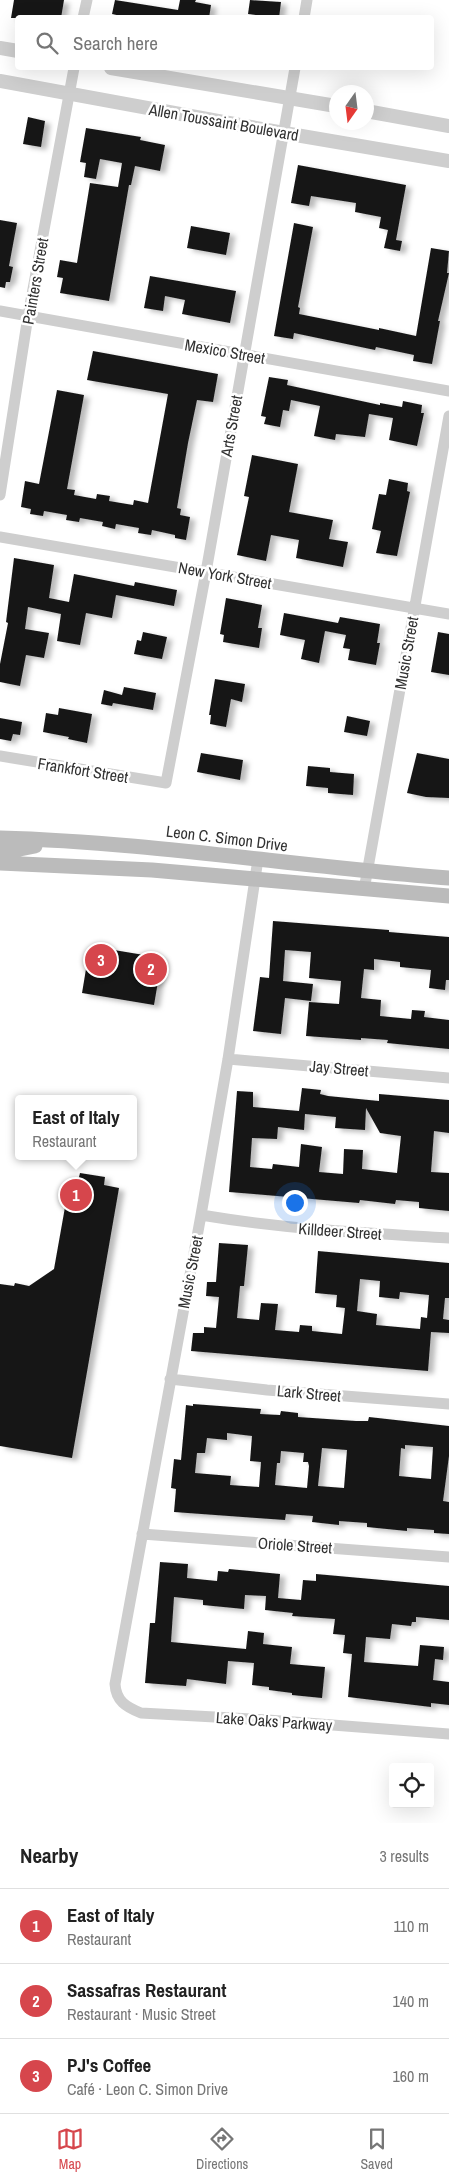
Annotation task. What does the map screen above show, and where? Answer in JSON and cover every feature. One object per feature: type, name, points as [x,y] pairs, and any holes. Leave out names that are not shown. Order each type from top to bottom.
[{"type":"main road","name":"Leon C. Simon Drive","points":[[0,838],[152,847],[366,872],[449,878]]},
{"type":"main road","points":[[0,853],[20,848],[73,842]]},
{"type":"main road","points":[[152,847],[152,870]]},
{"type":"main road","points":[[0,863],[152,870],[449,896]]},
{"type":"street","points":[[84,15],[87,0]]},
{"type":"street","points":[[304,15],[307,0]]},
{"type":"street","points":[[0,48],[15,50]]},
{"type":"street","name":"Painters Street","points":[[0,495],[28,316],[74,70]]},
{"type":"street","points":[[123,70],[329,105]]},
{"type":"street","name":"Arts Street","points":[[166,784],[296,70]]},
{"type":"street","name":"Allen Toussaint Boulevard","points":[[0,81],[449,161]]},
{"type":"street","points":[[374,112],[449,126]]},
{"type":"street","name":"Mexico Street","points":[[0,311],[449,391]]},
{"type":"street","name":"Music Street","points":[[364,890],[449,416]]},
{"type":"street","name":"New York Street","points":[[0,536],[449,614]]},
{"type":"street","name":"Frankfort Street","points":[[0,756],[166,784]]},
{"type":"street","name":"Music Street","points":[[115,1684],[201,1215],[228,1059],[258,859]]},
{"type":"street","name":"Jay Street","points":[[228,1059],[449,1078]]},
{"type":"street","name":"Killdeer Street","points":[[201,1215],[325,1232],[449,1238]]},
{"type":"street","name":"Lark Street","points":[[170,1379],[267,1390],[449,1404]]},
{"type":"street","name":"Oriole Street","points":[[142,1534],[449,1558]]},
{"type":"street","name":"Lake Oaks Parkway","points":[[115,1684],[117,1695],[122,1703],[141,1713],[268,1720],[449,1734]]},
{"type":"building","points":[[14,0],[64,0],[62,15],[15,15],[15,18],[11,18]]},
{"type":"building","points":[[115,0],[178,10],[180,0],[196,0],[195,2],[211,5],[209,15],[112,14]]},
{"type":"building","points":[[250,0],[281,2],[279,15],[248,14]]},
{"type":"building","points":[[28,117],[45,121],[41,147],[23,144]]},
{"type":"building","points":[[86,128],[141,137],[140,140],[165,145],[160,171],[135,166],[131,185],[129,185],[109,301],[60,293],[63,278],[57,277],[60,260],[77,263],[90,183],[118,187],[122,163],[100,159],[96,179],[84,177],[86,163],[80,162]]},
{"type":"building","points":[[298,165],[406,185],[396,240],[402,241],[400,251],[384,248],[388,230],[379,228],[381,217],[355,212],[356,203],[311,196],[309,206],[291,203]]},
{"type":"building","points":[[0,220],[17,223],[9,266],[13,267],[10,282],[6,282],[5,288],[0,287]]},
{"type":"building","points":[[294,223],[313,227],[298,307],[300,308],[299,314],[379,330],[379,328],[416,336],[431,248],[449,251],[447,273],[449,273],[438,321],[440,321],[432,364],[413,361],[414,355],[376,347],[375,350],[294,333],[293,339],[274,336]]},
{"type":"building","points":[[191,226],[230,233],[226,255],[187,248]]},
{"type":"building","points":[[150,276],[236,291],[230,323],[182,314],[185,300],[165,296],[163,311],[144,308]]},
{"type":"building","points":[[93,351],[218,374],[213,402],[197,400],[188,443],[177,508],[181,509],[180,515],[190,517],[186,540],[175,538],[175,535],[152,530],[151,535],[138,533],[139,528],[116,524],[115,529],[102,526],[103,522],[80,518],[79,522],[66,520],[67,515],[44,511],[43,516],[30,514],[31,509],[21,507],[25,481],[39,484],[57,390],[84,395],[67,489],[75,490],[74,495],[96,499],[97,494],[110,496],[109,501],[133,505],[134,500],[148,503],[168,394],[87,380]]},
{"type":"building","points":[[269,377],[288,380],[287,385],[380,405],[380,403],[402,407],[403,401],[422,405],[421,413],[424,413],[417,446],[389,440],[393,418],[369,414],[365,437],[336,434],[335,440],[314,436],[320,406],[291,400],[289,411],[283,410],[280,427],[264,424],[266,417],[261,416]]},
{"type":"building","points":[[252,455],[298,464],[289,512],[333,520],[329,539],[348,542],[343,567],[296,558],[299,540],[271,535],[266,561],[237,555],[249,497],[244,496]]},
{"type":"building","points":[[389,479],[408,483],[407,491],[410,492],[397,556],[376,553],[381,531],[372,529],[379,494],[386,495]]},
{"type":"building","points":[[14,558],[54,565],[49,598],[69,602],[74,574],[134,586],[135,582],[177,590],[174,606],[116,595],[112,618],[86,613],[80,645],[57,641],[61,614],[28,607],[25,629],[49,633],[44,658],[26,655],[20,686],[0,682],[0,664],[8,623],[6,622]]},
{"type":"building","points":[[226,598],[262,605],[258,628],[262,628],[259,648],[223,642],[224,635],[220,634]]},
{"type":"building","points":[[284,613],[338,623],[340,617],[380,624],[377,643],[380,643],[376,665],[348,660],[350,649],[343,648],[346,635],[325,631],[319,663],[301,659],[305,640],[280,635]]},
{"type":"building","points":[[143,632],[167,637],[162,659],[134,654],[137,640],[141,641]]},
{"type":"building","points":[[438,632],[449,634],[449,675],[431,672]]},
{"type":"building","points":[[215,679],[245,684],[242,702],[231,699],[226,727],[210,724],[211,715],[209,715]]},
{"type":"building","points":[[124,687],[156,693],[153,710],[113,703],[112,706],[101,704],[104,690],[122,695]]},
{"type":"building","points":[[59,708],[92,714],[87,743],[43,732],[46,713],[58,715]]},
{"type":"building","points":[[347,716],[370,721],[367,736],[344,732]]},
{"type":"building","points":[[0,718],[22,722],[20,735],[13,734],[11,741],[0,739]]},
{"type":"building","points":[[201,753],[243,760],[240,780],[197,772]]},
{"type":"building","points":[[417,753],[449,759],[449,798],[426,797],[407,793]]},
{"type":"building","points":[[308,766],[330,768],[330,772],[354,774],[353,795],[328,793],[328,788],[306,786]]},
{"type":"building","points":[[273,921],[389,930],[389,932],[449,937],[449,980],[446,980],[445,990],[429,988],[431,970],[400,967],[400,962],[374,959],[374,970],[364,969],[361,998],[381,1000],[380,1016],[411,1019],[412,1010],[425,1011],[424,1017],[449,1020],[449,1049],[387,1043],[388,1040],[306,1036],[309,1002],[339,1004],[341,981],[309,978],[311,952],[285,950],[283,981],[313,984],[311,1001],[285,998],[281,1034],[253,1031],[260,977],[269,978]]},
{"type":"building","points":[[102,948],[162,958],[154,1005],[82,993],[88,957]]},
{"type":"building","points":[[302,1088],[321,1090],[320,1094],[328,1096],[379,1101],[379,1094],[449,1100],[449,1133],[434,1131],[431,1172],[449,1173],[449,1211],[419,1208],[419,1202],[396,1200],[395,1204],[360,1200],[359,1203],[229,1192],[237,1091],[253,1092],[253,1107],[299,1111]],"holes":[[[366,1108],[380,1133],[401,1136],[397,1173],[362,1169],[363,1150],[344,1149],[343,1174],[319,1172],[322,1147],[301,1144],[299,1167],[273,1164],[272,1169],[250,1167],[252,1138],[277,1139],[278,1127],[304,1130],[305,1114],[336,1117],[335,1128],[365,1130]]]},
{"type":"building","points":[[80,1173],[105,1177],[104,1185],[119,1188],[72,1458],[0,1446],[0,1284],[14,1286],[15,1283],[29,1286],[54,1269],[70,1179],[78,1181]]},
{"type":"building","points":[[219,1243],[248,1245],[244,1286],[240,1286],[237,1318],[259,1320],[261,1303],[278,1304],[275,1330],[299,1332],[300,1325],[312,1326],[312,1331],[342,1334],[345,1308],[336,1307],[337,1295],[315,1293],[318,1251],[449,1263],[449,1298],[445,1298],[443,1319],[449,1320],[449,1333],[431,1332],[428,1371],[191,1351],[193,1333],[204,1333],[204,1327],[216,1328],[219,1297],[206,1296],[207,1282],[216,1282]],"holes":[[[360,1279],[380,1281],[379,1297],[399,1299],[400,1292],[429,1295],[427,1318],[421,1317],[420,1329],[376,1325],[377,1314],[357,1311]]]},
{"type":"building","points":[[193,1404],[261,1409],[260,1414],[280,1415],[281,1411],[298,1413],[298,1417],[368,1421],[369,1417],[449,1426],[449,1456],[443,1501],[449,1502],[449,1534],[434,1533],[434,1530],[407,1528],[407,1531],[367,1527],[367,1523],[339,1521],[339,1525],[312,1522],[313,1516],[286,1514],[285,1520],[174,1512],[176,1489],[171,1488],[174,1459],[181,1460],[186,1405],[193,1406]],"holes":[[[227,1433],[252,1436],[250,1461],[261,1462],[259,1487],[230,1485],[231,1476],[195,1473],[197,1453],[205,1453],[207,1438],[227,1440]],[[405,1445],[433,1447],[431,1479],[399,1476],[401,1448],[405,1449]],[[322,1448],[347,1450],[344,1488],[318,1486]],[[281,1451],[304,1453],[303,1462],[308,1462],[309,1466],[307,1488],[275,1485],[277,1463],[280,1463]]]},
{"type":"building","points":[[160,1562],[188,1564],[187,1578],[217,1581],[218,1571],[228,1572],[229,1569],[280,1574],[278,1598],[301,1600],[303,1580],[316,1581],[316,1574],[449,1586],[449,1620],[416,1617],[416,1622],[412,1622],[411,1626],[392,1624],[390,1639],[366,1637],[364,1662],[418,1666],[420,1645],[444,1647],[443,1660],[435,1659],[433,1680],[449,1682],[449,1705],[431,1703],[431,1707],[348,1697],[352,1654],[343,1653],[345,1635],[333,1634],[335,1619],[292,1616],[293,1613],[265,1610],[266,1596],[245,1595],[244,1609],[203,1605],[203,1600],[174,1597],[171,1642],[246,1649],[248,1631],[264,1633],[263,1644],[292,1647],[290,1664],[325,1667],[322,1698],[292,1695],[292,1693],[269,1690],[269,1687],[252,1685],[254,1663],[228,1661],[226,1684],[187,1679],[186,1686],[145,1683],[150,1623],[155,1623]]},
{"type":"place","name":"PJ's Coffee","points":[[101,960]]},
{"type":"place","name":"Sassafras Restaurant","points":[[151,969]]},
{"type":"place","name":"East of Italy","points":[[76,1195]]}]
